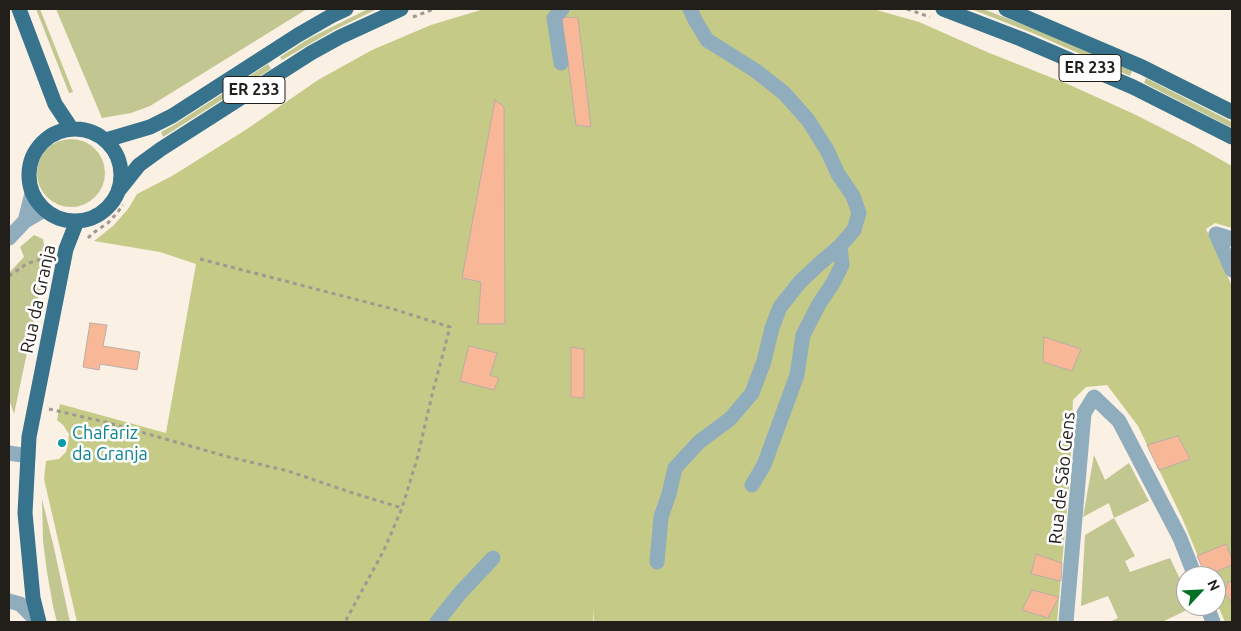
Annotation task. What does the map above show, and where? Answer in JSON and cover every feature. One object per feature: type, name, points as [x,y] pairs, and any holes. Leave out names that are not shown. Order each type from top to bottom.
[{"type":"main road","points":[[19,9],[55,104],[71,128]]},
{"type":"main road","name":"ER 233","points":[[106,140],[150,127],[172,116],[298,35],[346,9]]},
{"type":"main road","name":"ER 233","points":[[123,194],[138,165],[161,149],[311,53],[340,37],[401,9]]},
{"type":"main road","name":"ER 233","points":[[943,9],[1022,39],[1133,87],[1232,137]]},
{"type":"main road","name":"ER 233","points":[[1006,9],[1142,67],[1232,112]]},
{"type":"main road","points":[[55,104],[55,132]]},
{"type":"main road","points":[[71,128],[84,129],[106,140],[114,150],[120,163],[123,194],[102,212],[90,218],[77,221],[67,221],[58,218],[44,210],[32,193],[28,179],[29,165],[34,152],[43,140],[55,132],[71,128]]},
{"type":"main road","points":[[58,218],[66,249]]},
{"type":"main road","name":"Rua da Granja","points":[[39,622],[33,598],[25,514],[29,437],[66,249],[77,221]]},
{"type":"street","points":[[561,63],[554,18],[562,9]]},
{"type":"street","points":[[657,562],[661,517],[675,468],[699,442],[730,419],[752,393],[764,361],[772,328],[780,307],[800,282],[840,246],[854,230],[859,213],[853,196],[838,174],[827,150],[808,120],[784,93],[756,71],[707,40],[690,9]]},
{"type":"street","points":[[25,221],[32,193]]},
{"type":"street","points":[[9,238],[25,221],[44,210]]},
{"type":"street","points":[[1232,239],[1216,234],[1232,270]]},
{"type":"street","points":[[752,485],[764,464],[797,375],[803,335],[842,265],[840,246]]},
{"type":"street","name":"Rua de São Gens","points":[[1066,622],[1084,413],[1094,398],[1119,421],[1180,538],[1191,566]]},
{"type":"street","points":[[9,453],[28,456]]},
{"type":"street","points":[[437,622],[492,558]]},
{"type":"street","points":[[9,601],[20,604],[39,622]]},
{"type":"path","points":[[85,242],[93,233],[113,219],[123,194]]},
{"type":"path","points":[[9,276],[25,264],[46,258]]},
{"type":"path","points":[[200,259],[394,309],[450,327],[417,459],[402,508],[384,550],[345,622]]},
{"type":"path","points":[[35,405],[288,471],[402,508]]},
{"type":"green space","points":[[36,9],[40,9],[73,92],[69,93]]},
{"type":"green space","points":[[56,9],[307,9],[150,106],[131,113],[102,118]]},
{"type":"green space","points":[[368,9],[377,9],[334,30],[282,60],[280,57],[310,38]]},
{"type":"green space","points":[[484,9],[873,9],[919,22],[987,52],[1070,85],[1136,115],[1232,166],[1232,228],[1215,223],[1206,229],[1232,286],[1232,622],[1225,622],[1222,616],[1226,616],[1226,566],[1202,566],[1183,520],[1138,426],[1107,385],[1086,387],[1073,400],[1070,473],[1057,622],[594,622],[594,609],[593,622],[77,622],[44,479],[46,461],[59,459],[66,452],[68,444],[69,434],[57,420],[60,404],[166,433],[196,264],[160,252],[94,241],[113,226],[128,209],[137,194],[172,176],[247,129],[318,80],[372,50],[431,25]]},
{"type":"green space","points":[[971,9],[983,9],[1037,30],[1132,71],[1130,76],[1035,34]]},
{"type":"green space","points":[[268,64],[271,69],[163,137],[161,132]]},
{"type":"green space","points":[[1146,78],[1232,122],[1232,128],[1144,83]]},
{"type":"green space","points":[[71,139],[84,142],[95,149],[102,160],[105,173],[102,186],[95,197],[84,204],[71,207],[58,204],[47,197],[40,186],[37,173],[40,160],[47,149],[58,142]]},
{"type":"green space","points":[[34,235],[43,239],[47,258],[14,414],[9,399],[9,273],[24,257],[20,247]]},
{"type":"green space","points":[[1094,455],[1105,480],[1129,463],[1149,501],[1114,518],[1109,503],[1083,517]]},
{"type":"green space","points":[[42,499],[70,622],[57,622],[53,606],[43,541]]},
{"type":"green space","points":[[1114,518],[1135,556],[1125,561],[1130,572],[1170,558],[1176,571],[1176,615],[1162,622],[1109,622],[1118,618],[1108,596],[1081,606],[1085,535]]},
{"type":"building","points":[[562,17],[578,18],[591,127],[576,125]]},
{"type":"building","points":[[495,100],[504,107],[505,324],[478,324],[481,282],[462,278]]},
{"type":"building","points":[[90,323],[107,325],[103,346],[140,352],[137,370],[100,364],[99,370],[83,367]]},
{"type":"building","points":[[1044,337],[1081,349],[1072,371],[1043,362]]},
{"type":"building","points":[[469,346],[497,353],[490,375],[499,378],[494,390],[460,381]]},
{"type":"building","points":[[571,347],[584,349],[584,398],[571,397]]},
{"type":"building","points":[[1178,436],[1190,459],[1159,470],[1147,445]]},
{"type":"building","points":[[1226,544],[1232,559],[1232,565],[1226,568],[1226,566],[1202,566],[1197,556]]},
{"type":"building","points":[[1036,554],[1062,563],[1061,581],[1031,574]]},
{"type":"building","points":[[1228,582],[1232,582],[1232,603],[1226,594]]},
{"type":"building","points":[[1032,590],[1059,597],[1048,618],[1022,610]]},
{"type":"place","name":"Chafariz da Granja","points":[[62,443]]}]
